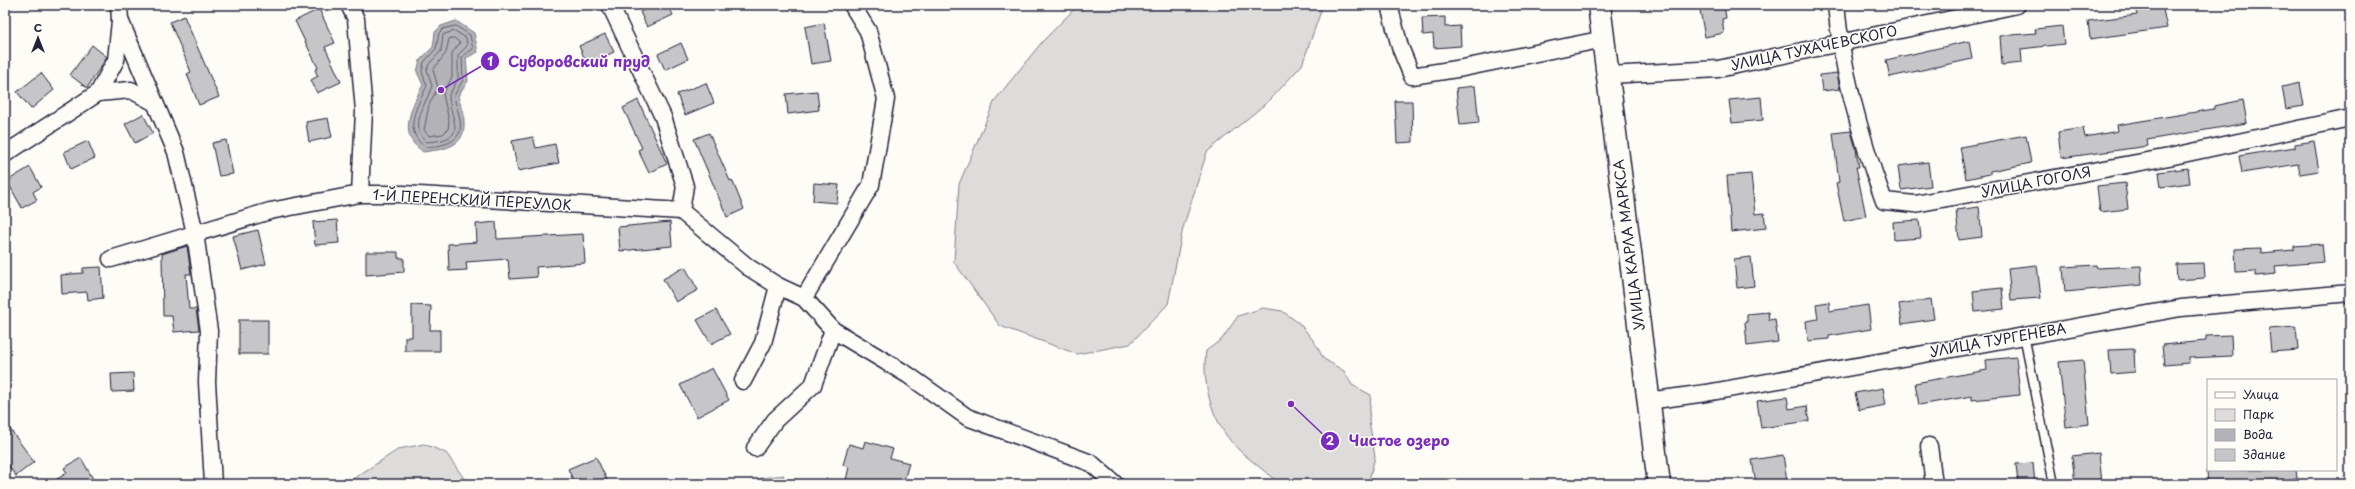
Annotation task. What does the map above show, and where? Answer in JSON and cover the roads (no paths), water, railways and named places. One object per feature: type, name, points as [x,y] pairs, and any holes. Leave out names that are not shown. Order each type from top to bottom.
[{"type":"main road","name":"УЛИЦА КАРЛА МАРКСА","points":[[1600,5],[1648,401],[1660,484]]},
{"type":"street","points":[[349,5],[356,19],[364,111],[360,194]]},
{"type":"street","points":[[610,5],[663,117],[685,186],[682,211],[748,268],[778,286],[804,298],[833,330],[908,375],[967,417],[1091,463],[1115,484]]},
{"type":"street","points":[[804,298],[871,185],[886,99],[868,31],[852,5]]},
{"type":"street","points":[[1389,5],[1400,47],[1412,76],[1468,67],[1604,39]]},
{"type":"street","points":[[1836,5],[1840,42]]},
{"type":"street","name":"УЛИЦА ТУХАЧЕВСКОГО","points":[[1609,75],[1718,69],[2017,5]]},
{"type":"street","points":[[98,93],[116,60],[120,12]]},
{"type":"street","points":[[120,12],[154,103],[176,152],[195,233],[209,331],[207,382],[213,484]]},
{"type":"street","name":"УЛИЦА ГОГОЛЯ","points":[[1840,42],[1870,163],[1884,202],[1915,204],[2169,157],[2350,118]]},
{"type":"street","points":[[5,154],[98,93],[131,90],[154,103]]},
{"type":"street","name":"1-Й ПЕРЕНСКИЙ ПЕРЕУЛОК","points":[[111,259],[270,211],[360,194],[403,194],[682,211]]},
{"type":"street","points":[[743,381],[763,343],[778,286]]},
{"type":"street","name":"УЛИЦА ТУРГЕНЕВА","points":[[1648,401],[1706,393],[2181,308],[2350,293]]},
{"type":"street","points":[[755,448],[775,420],[813,385],[833,330]]},
{"type":"street","points":[[1929,446],[1934,484]]},
{"type":"lane","points":[[2024,335],[2054,484]]},
{"type":"water","points":[[456,21],[474,33],[478,52],[466,58],[468,81],[458,96],[463,115],[464,130],[461,137],[452,146],[439,150],[423,152],[412,141],[409,135],[408,127],[413,105],[423,85],[417,72],[420,60],[433,47],[435,32],[441,26]]},
{"type":"place","name":"Суворовский пруд","points":[[441,90]]},
{"type":"place","name":"Чистое озеро","points":[[1291,404]]}]
